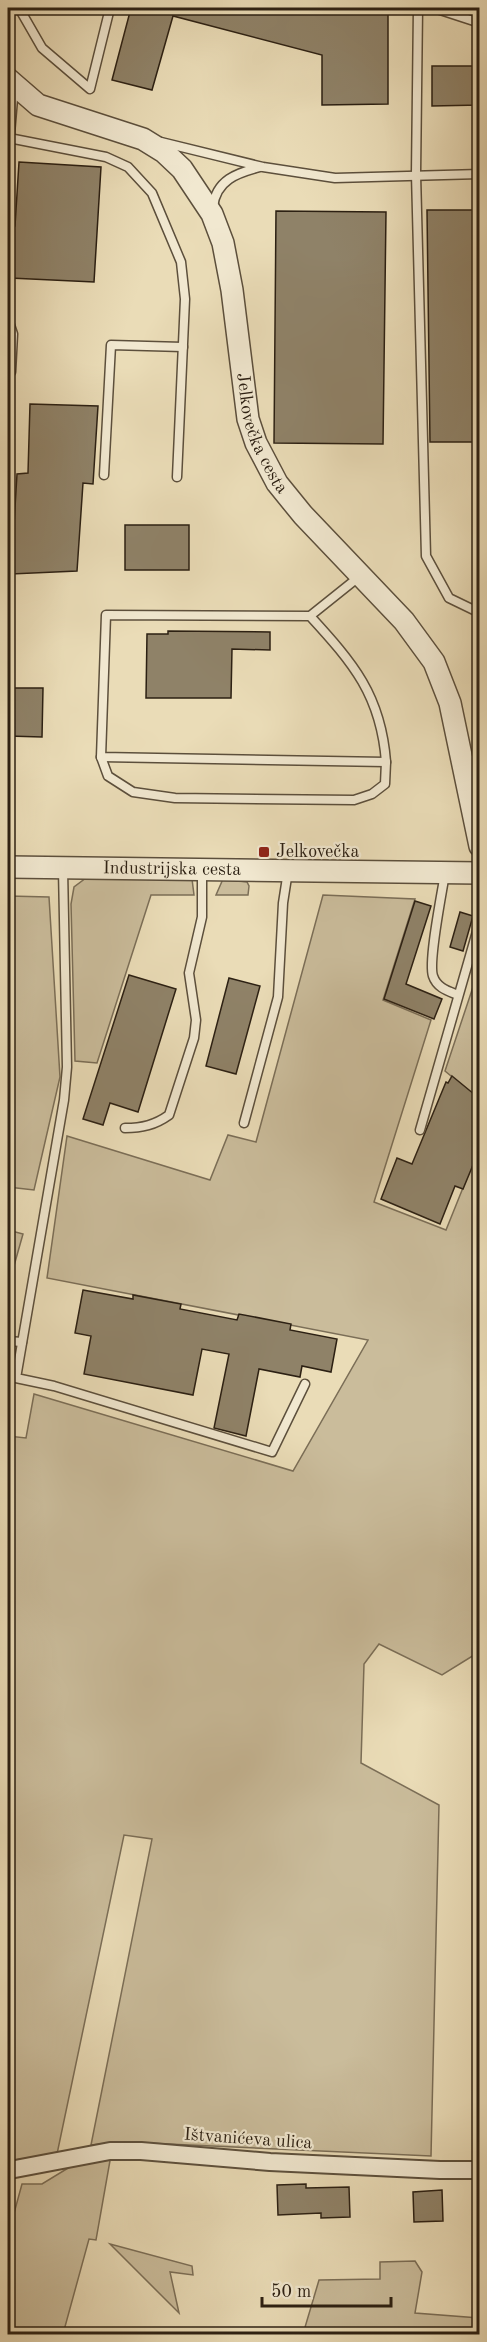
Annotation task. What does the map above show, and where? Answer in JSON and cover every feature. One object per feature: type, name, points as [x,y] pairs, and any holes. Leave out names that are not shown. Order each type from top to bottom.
[{"type":"street","name":"Jelkovečka cesta","points":[[11,83],[39,105],[143,139],[164,152],[182,169],[212,214],[223,243],[232,291],[249,419],[256,443],[277,483],[303,515],[417,635],[442,677],[458,736],[480,846]]},
{"type":"street","name":"Industrijska cesta","points":[[8,867],[480,873]]},
{"type":"street","name":"Ištvanićeva ulica","points":[[15,2169],[110,2151],[141,2151],[270,2162],[480,2170]]},
{"type":"lane","points":[[19,8],[42,48],[90,90],[110,8]]},
{"type":"lane","points":[[418,8],[416,174],[426,556],[449,598],[480,613]]},
{"type":"lane","points":[[434,8],[480,22]]},
{"type":"lane","points":[[8,157],[11,83]]},
{"type":"lane","points":[[9,138],[106,157],[128,167],[152,193],[181,262],[185,299],[177,477]]},
{"type":"lane","points":[[143,139],[187,147],[263,167],[335,178],[480,174]]},
{"type":"lane","points":[[212,214],[214,200],[220,187],[229,177],[263,167]]},
{"type":"lane","points":[[8,319],[13,334],[11,372],[8,376]]},
{"type":"lane","points":[[104,475],[111,345],[183,347]]},
{"type":"lane","points":[[310,615],[349,659],[367,689],[384,735],[385,784],[372,794],[354,800],[175,798],[133,792],[108,776],[101,757],[106,615],[310,615],[360,576]]},
{"type":"lane","points":[[101,757],[386,762]]},
{"type":"lane","points":[[63,868],[67,1067],[64,1100],[16,1378],[54,1386],[272,1452],[305,1384]]},
{"type":"lane","points":[[125,1128],[148,1126],[160,1122],[169,1114],[194,1038],[196,1020],[189,973],[202,917],[202,869]]},
{"type":"lane","points":[[244,1124],[278,997],[283,903],[288,870]]},
{"type":"lane","points":[[445,873],[431,965],[436,982],[442,988],[459,994]]},
{"type":"lane","points":[[420,1130],[480,921]]},
{"type":"lane","points":[[8,1341],[22,1342]]},
{"type":"shaded area","points":[[86,878],[192,879],[194,895],[151,895],[97,1063],[75,1061],[71,904],[74,887]]},
{"type":"shaded area","points":[[223,879],[247,882],[248,895],[216,895]]},
{"type":"shaded area","points":[[323,895],[415,899],[383,1000],[431,1020],[374,1202],[446,1230],[479,1148],[479,1652],[442,1675],[379,1644],[364,1664],[361,1763],[439,1805],[431,2156],[124,2142],[91,2145],[152,1839],[124,1835],[57,2154],[8,2161],[8,1436],[26,1438],[34,1394],[293,1471],[368,1340],[47,1278],[67,1136],[210,1180],[228,1135],[256,1142]]},
{"type":"shaded area","points":[[8,896],[49,897],[60,1077],[34,1190],[8,1187]]},
{"type":"shaded area","points":[[479,969],[479,1099],[445,1071]]},
{"type":"shaded area","points":[[8,1230],[23,1234],[8,1287]]},
{"type":"shaded area","points":[[111,2155],[96,2240],[89,2239],[63,2334],[8,2334],[8,2235],[22,2184],[42,2184],[73,2165]]},
{"type":"shaded area","points":[[110,2244],[192,2266],[193,2275],[170,2272],[179,2313]]},
{"type":"shaded area","points":[[415,2261],[422,2272],[415,2313],[479,2318],[479,2334],[303,2334],[319,2280],[380,2279],[380,2262]]},
{"type":"building","points":[[131,8],[388,8],[388,104],[322,105],[322,55],[173,16],[152,90],[112,80]]},
{"type":"building","points":[[432,66],[480,66],[480,105],[432,106]]},
{"type":"building","points":[[19,162],[101,167],[94,282],[10,278],[12,226],[15,226]]},
{"type":"building","points":[[427,210],[480,210],[480,442],[430,442]]},
{"type":"building","points":[[276,211],[386,212],[383,444],[274,443]]},
{"type":"building","points":[[30,404],[98,406],[93,484],[83,483],[77,571],[11,574],[17,474],[28,473]]},
{"type":"building","points":[[125,525],[189,525],[189,570],[125,570]]},
{"type":"building","points":[[168,631],[270,632],[270,650],[232,649],[231,698],[146,698],[147,634],[168,634]]},
{"type":"building","points":[[8,688],[43,688],[42,737],[8,736]]},
{"type":"building","points":[[415,901],[431,906],[406,984],[442,999],[434,1019],[384,999]]},
{"type":"building","points":[[460,912],[473,916],[463,951],[450,947]]},
{"type":"building","points":[[129,975],[176,989],[138,1112],[110,1103],[103,1125],[83,1119]]},
{"type":"building","points":[[229,978],[260,986],[236,1074],[206,1066]]},
{"type":"building","points":[[452,1076],[480,1099],[480,1148],[463,1189],[455,1186],[440,1224],[381,1199],[397,1158],[412,1164],[446,1082],[448,1083]]},
{"type":"building","points":[[83,1290],[133,1299],[133,1295],[181,1304],[180,1309],[237,1320],[239,1314],[291,1324],[290,1330],[337,1339],[331,1372],[302,1366],[300,1377],[259,1369],[246,1436],[214,1428],[229,1354],[202,1349],[193,1395],[84,1374],[91,1336],[75,1333]]},
{"type":"building","points":[[306,2184],[306,2188],[349,2187],[350,2217],[321,2218],[321,2213],[278,2215],[277,2185]]},
{"type":"building","points":[[442,2190],[443,2221],[414,2222],[413,2192]]},
{"type":"place","name":"Jelkovečka","points":[[264,852]]}]
